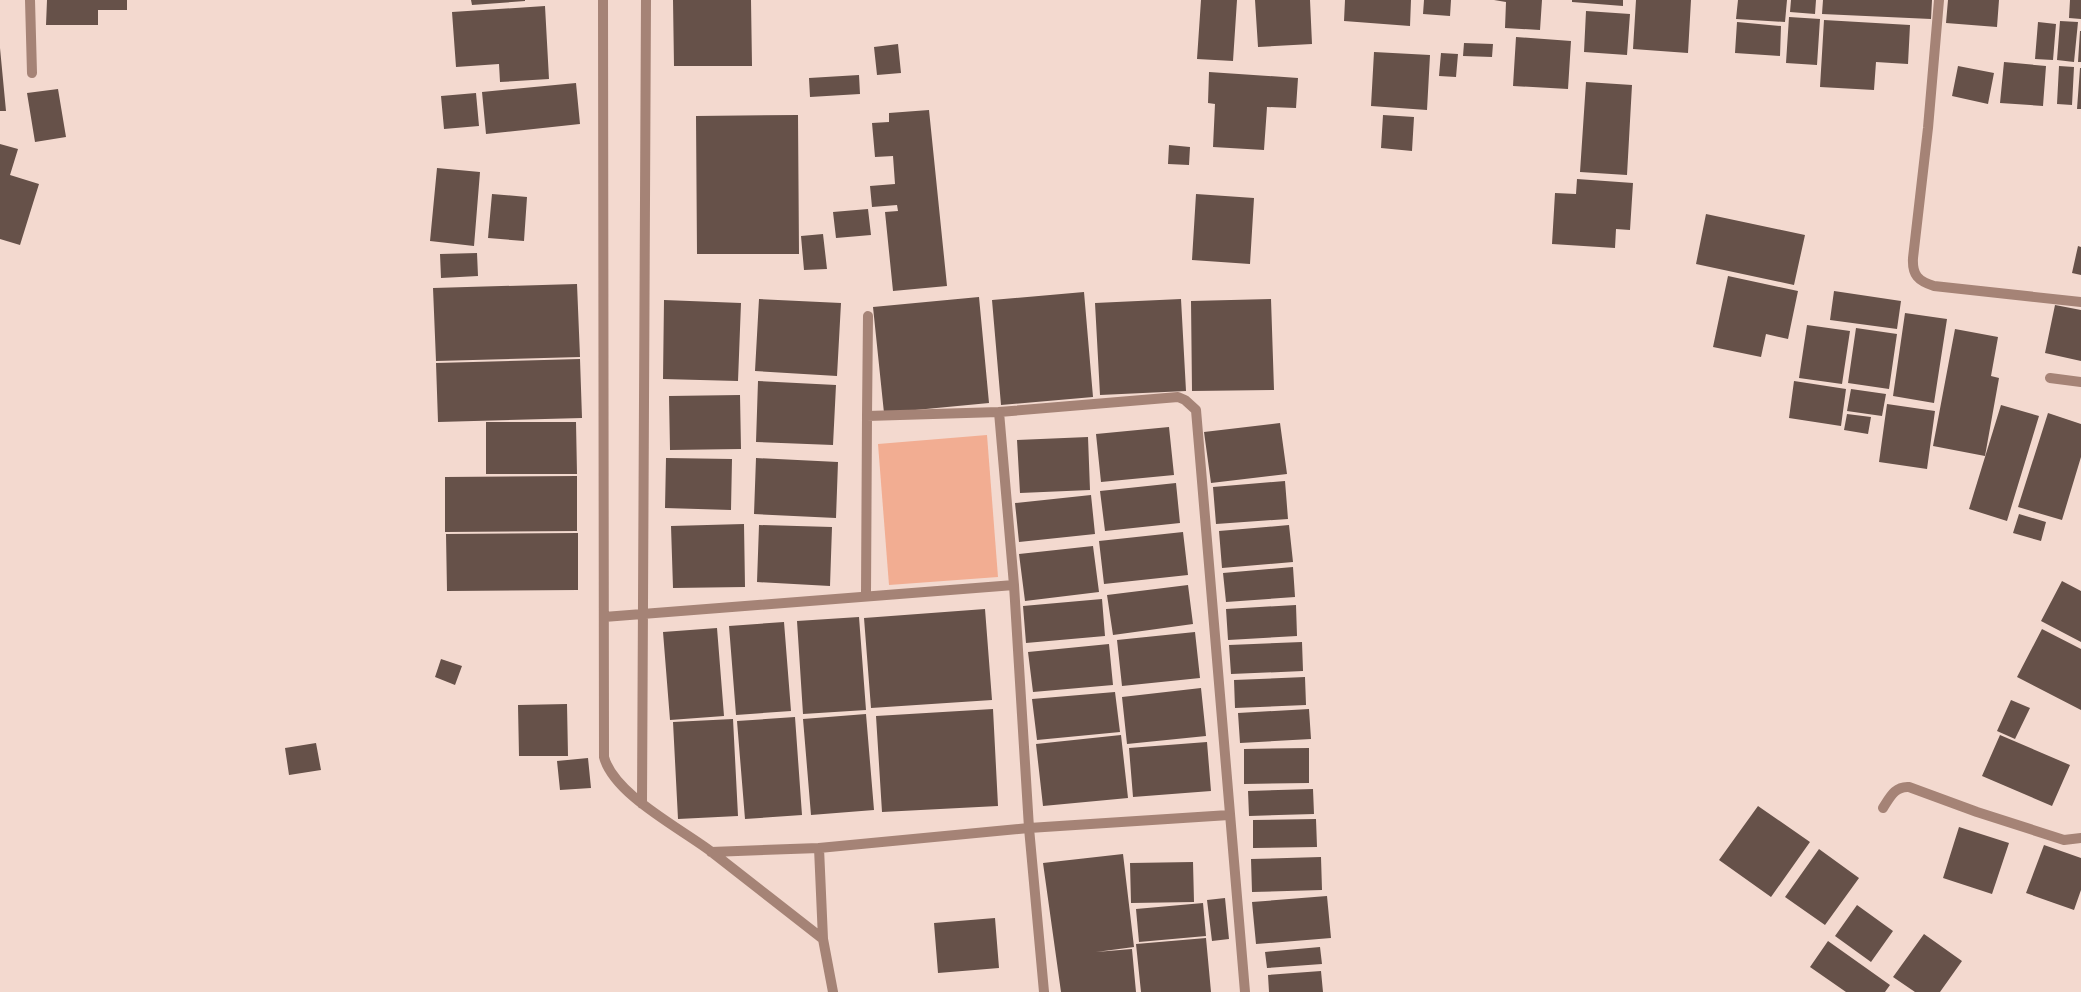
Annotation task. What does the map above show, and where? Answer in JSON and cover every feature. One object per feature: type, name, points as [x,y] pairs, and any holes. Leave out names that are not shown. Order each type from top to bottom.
[{"type":"street","points":[[30,0],[32,72]]},
{"type":"street","points":[[603,0],[604,756],[606,767],[612,775],[642,804],[711,852],[823,939]]},
{"type":"street","points":[[642,804],[646,0]]},
{"type":"street","points":[[1939,0],[1928,128],[1912,268],[1915,276],[1923,282],[1934,286],[2081,302]]},
{"type":"street","points":[[866,596],[868,316]]},
{"type":"street","points":[[2050,378],[2081,382]]},
{"type":"street","points":[[867,416],[999,412],[1178,397],[1185,400],[1196,410],[1228,815],[1245,992]]},
{"type":"street","points":[[999,412],[1014,585],[1029,828],[1044,992]]},
{"type":"street","points":[[604,617],[1014,585]]},
{"type":"street","points":[[1883,808],[1891,794],[1899,788],[1909,787],[1978,812],[2064,840],[2081,838]]},
{"type":"street","points":[[711,852],[819,848],[1029,828],[1228,815]]},
{"type":"street","points":[[819,848],[823,939],[833,992]]},
{"type":"shaded area","points":[[987,435],[998,577],[889,585],[878,444]]},
{"type":"building","points":[[47,0],[127,0],[127,10],[98,10],[98,25],[46,25]]},
{"type":"building","points":[[471,0],[525,0],[525,1],[472,5]]},
{"type":"building","points":[[673,0],[751,0],[752,66],[674,66]]},
{"type":"building","points":[[1201,0],[1237,0],[1233,61],[1197,59]]},
{"type":"building","points":[[1255,0],[1310,0],[1312,44],[1258,47]]},
{"type":"building","points":[[1345,0],[1411,0],[1410,26],[1344,21]]},
{"type":"building","points":[[1424,0],[1451,0],[1450,16],[1423,14]]},
{"type":"building","points":[[1494,0],[1542,0],[1540,30],[1505,28],[1506,2]]},
{"type":"building","points":[[1572,0],[1623,0],[1623,6],[1572,2]]},
{"type":"building","points":[[1636,0],[1691,0],[1688,53],[1633,49]]},
{"type":"building","points":[[1738,0],[1787,0],[1785,22],[1736,19]]},
{"type":"building","points":[[1791,0],[1816,0],[1815,14],[1790,12]]},
{"type":"building","points":[[1823,0],[1932,0],[1931,19],[1822,14]]},
{"type":"building","points":[[1948,0],[1999,0],[1997,27],[1946,23]]},
{"type":"building","points":[[2070,0],[2081,0],[2081,19],[2069,18]]},
{"type":"building","points":[[545,6],[549,79],[500,82],[499,64],[456,67],[452,12]]},
{"type":"building","points":[[1586,11],[1630,14],[1627,55],[1584,52]]},
{"type":"building","points":[[1789,17],[1820,19],[1817,65],[1786,63]]},
{"type":"building","points":[[1824,20],[1910,25],[1908,64],[1876,62],[1874,90],[1820,87]]},
{"type":"building","points":[[2060,21],[2078,22],[2074,62],[2057,60]]},
{"type":"building","points":[[1737,22],[1781,26],[1780,56],[1735,53]]},
{"type":"building","points":[[2038,22],[2056,24],[2053,60],[2035,59]]},
{"type":"building","points":[[2080,31],[2081,62],[2078,62]]},
{"type":"building","points":[[1516,37],[1571,41],[1568,89],[1513,86]]},
{"type":"building","points":[[1464,43],[1493,44],[1492,57],[1463,56]]},
{"type":"building","points":[[898,44],[901,73],[877,75],[874,47]]},
{"type":"building","points":[[0,48],[6,111],[0,111]]},
{"type":"building","points":[[1374,52],[1430,55],[1427,110],[1371,106]]},
{"type":"building","points":[[1441,53],[1458,54],[1456,77],[1439,76]]},
{"type":"building","points":[[2004,62],[2046,66],[2043,106],[2000,103]]},
{"type":"building","points":[[1958,66],[1994,73],[1988,104],[1952,96]]},
{"type":"building","points":[[2059,66],[2074,67],[2072,105],[2057,104]]},
{"type":"building","points":[[2080,68],[2081,109],[2077,109]]},
{"type":"building","points":[[1209,72],[1298,78],[1296,108],[1267,107],[1264,150],[1213,147],[1215,104],[1208,103]]},
{"type":"building","points":[[859,75],[860,94],[810,97],[809,78]]},
{"type":"building","points":[[1586,82],[1632,85],[1627,175],[1580,172]]},
{"type":"building","points":[[576,83],[580,124],[486,134],[482,92]]},
{"type":"building","points":[[58,89],[66,137],[35,142],[27,93]]},
{"type":"building","points":[[476,93],[479,126],[444,129],[441,96]]},
{"type":"building","points":[[929,110],[947,286],[893,291],[885,212],[898,211],[897,205],[872,207],[870,186],[895,184],[893,156],[875,157],[872,123],[889,122],[889,113]]},
{"type":"building","points":[[798,115],[799,254],[697,254],[696,116]]},
{"type":"building","points":[[1383,115],[1414,117],[1412,151],[1381,148]]},
{"type":"building","points":[[0,144],[18,149],[10,175],[39,184],[20,245],[0,239]]},
{"type":"building","points":[[1169,145],[1190,147],[1189,165],[1168,164]]},
{"type":"building","points":[[437,168],[480,172],[474,246],[430,241]]},
{"type":"building","points":[[1577,179],[1633,183],[1630,230],[1616,229],[1615,248],[1552,244],[1555,193],[1576,194]]},
{"type":"building","points":[[492,194],[527,197],[524,241],[488,238]]},
{"type":"building","points":[[1196,194],[1254,198],[1250,264],[1192,260]]},
{"type":"building","points":[[868,209],[871,235],[836,238],[833,212]]},
{"type":"building","points":[[1706,214],[1805,235],[1794,285],[1696,264]]},
{"type":"building","points":[[823,234],[827,269],[804,270],[801,236]]},
{"type":"building","points":[[2078,246],[2081,247],[2081,275],[2072,273]]},
{"type":"building","points":[[477,253],[478,276],[441,278],[440,254]]},
{"type":"building","points":[[1728,276],[1798,291],[1788,339],[1766,334],[1761,357],[1713,347]]},
{"type":"building","points":[[577,284],[580,357],[436,361],[433,288]]},
{"type":"building","points":[[1834,291],[1901,301],[1897,329],[1830,320]]},
{"type":"building","points":[[1084,292],[1093,397],[1001,405],[992,300]]},
{"type":"building","points":[[979,297],[989,403],[884,413],[873,307]]},
{"type":"building","points":[[759,299],[841,303],[837,376],[755,371]]},
{"type":"building","points":[[1181,299],[1186,391],[1100,395],[1095,303]]},
{"type":"building","points":[[1271,299],[1274,390],[1192,391],[1191,301]]},
{"type":"building","points":[[664,300],[741,303],[738,381],[663,379]]},
{"type":"building","points":[[2055,305],[2081,310],[2081,361],[2045,353]]},
{"type":"building","points":[[1905,313],[1947,319],[1934,403],[1893,396]]},
{"type":"building","points":[[1807,325],[1850,331],[1842,384],[1799,378]]},
{"type":"building","points":[[1856,328],[1897,334],[1889,389],[1848,383]]},
{"type":"building","points":[[1955,329],[1998,337],[1991,376],[1999,378],[1985,456],[1933,446]]},
{"type":"building","points":[[580,359],[582,418],[438,422],[436,363]]},
{"type":"building","points":[[758,381],[836,385],[833,445],[756,442]]},
{"type":"building","points":[[1794,381],[1846,389],[1841,426],[1789,418]]},
{"type":"building","points":[[1851,389],[1886,394],[1882,416],[1847,411]]},
{"type":"building","points":[[740,395],[741,449],[670,450],[669,396]]},
{"type":"building","points":[[1887,404],[1935,411],[1927,469],[1879,462]]},
{"type":"building","points":[[2001,405],[2039,416],[2007,521],[1969,509]]},
{"type":"building","points":[[2048,413],[2081,424],[2081,457],[2062,520],[2018,507]]},
{"type":"building","points":[[1847,414],[1871,417],[1868,434],[1844,430]]},
{"type":"building","points":[[486,422],[576,422],[577,474],[486,474]]},
{"type":"building","points":[[1280,423],[1287,474],[1211,483],[1204,432]]},
{"type":"building","points":[[1169,427],[1174,475],[1101,482],[1096,434]]},
{"type":"building","points":[[1088,437],[1090,490],[1020,493],[1017,440]]},
{"type":"building","points":[[666,458],[732,459],[731,510],[665,508]]},
{"type":"building","points":[[756,458],[838,462],[836,518],[754,514]]},
{"type":"building","points":[[577,476],[577,531],[445,532],[445,477]]},
{"type":"building","points":[[1285,481],[1288,519],[1216,524],[1213,487]]},
{"type":"building","points":[[1176,483],[1180,523],[1105,531],[1100,491]]},
{"type":"building","points":[[1091,495],[1095,534],[1019,542],[1015,503]]},
{"type":"building","points":[[2019,514],[2046,522],[2041,541],[2013,533]]},
{"type":"building","points":[[744,524],[745,587],[673,588],[671,526]]},
{"type":"building","points":[[759,525],[832,527],[830,586],[757,582]]},
{"type":"building","points":[[1289,525],[1293,562],[1222,568],[1219,531]]},
{"type":"building","points":[[1183,532],[1188,575],[1104,584],[1099,541]]},
{"type":"building","points":[[578,533],[578,590],[447,591],[446,534]]},
{"type":"building","points":[[1093,546],[1099,592],[1025,601],[1019,554]]},
{"type":"building","points":[[1293,567],[1295,597],[1226,602],[1223,573]]},
{"type":"building","points":[[2062,581],[2081,591],[2081,642],[2041,621]]},
{"type":"building","points":[[1188,585],[1193,624],[1113,635],[1107,595]]},
{"type":"building","points":[[1102,599],[1105,636],[1026,643],[1023,606]]},
{"type":"building","points":[[1296,605],[1297,636],[1228,640],[1226,609]]},
{"type":"building","points":[[985,609],[992,700],[871,708],[864,618]]},
{"type":"building","points":[[859,617],[866,710],[803,714],[797,621]]},
{"type":"building","points":[[784,622],[791,711],[736,715],[729,626]]},
{"type":"building","points":[[717,628],[724,716],[670,720],[663,632]]},
{"type":"building","points":[[2042,629],[2081,649],[2081,710],[2017,677]]},
{"type":"building","points":[[1195,632],[1200,678],[1122,686],[1117,640]]},
{"type":"building","points":[[1302,642],[1303,671],[1231,674],[1229,645]]},
{"type":"building","points":[[1109,644],[1113,685],[1033,692],[1028,652]]},
{"type":"building","points":[[441,659],[462,666],[455,685],[435,677]]},
{"type":"building","points":[[1305,677],[1306,705],[1235,708],[1234,680]]},
{"type":"building","points":[[1201,688],[1206,736],[1127,744],[1122,697]]},
{"type":"building","points":[[1115,692],[1120,732],[1037,740],[1032,699]]},
{"type":"building","points":[[2011,700],[2030,708],[2015,739],[1997,731]]},
{"type":"building","points":[[567,704],[568,756],[519,756],[518,705]]},
{"type":"building","points":[[993,709],[998,806],[882,812],[876,716]]},
{"type":"building","points":[[1309,709],[1311,739],[1240,743],[1238,713]]},
{"type":"building","points":[[866,714],[874,810],[811,815],[803,719]]},
{"type":"building","points":[[795,717],[802,815],[745,819],[737,721]]},
{"type":"building","points":[[733,719],[738,816],[678,819],[673,722]]},
{"type":"building","points":[[1121,735],[1128,798],[1043,806],[1036,744]]},
{"type":"building","points":[[2000,735],[2070,765],[2052,806],[1982,776]]},
{"type":"building","points":[[1207,742],[1211,791],[1133,797],[1129,748]]},
{"type":"building","points":[[316,743],[321,770],[289,775],[285,748]]},
{"type":"building","points":[[1309,748],[1309,783],[1244,784],[1244,749]]},
{"type":"building","points":[[588,758],[591,788],[560,790],[557,761]]},
{"type":"building","points":[[1313,789],[1314,814],[1249,816],[1248,791]]},
{"type":"building","points":[[1758,806],[1810,842],[1771,897],[1719,860]]},
{"type":"building","points":[[1316,819],[1317,847],[1253,848],[1253,820]]},
{"type":"building","points":[[1959,827],[2009,843],[1992,894],[1943,878]]},
{"type":"building","points":[[2044,845],[2081,858],[2081,890],[2074,910],[2026,893]]},
{"type":"building","points":[[1819,849],[1859,878],[1825,925],[1785,897]]},
{"type":"building","points":[[1123,854],[1134,947],[1096,952],[1132,949],[1136,992],[1061,992],[1043,863]]},
{"type":"building","points":[[1321,857],[1322,890],[1252,892],[1251,859]]},
{"type":"building","points":[[1193,862],[1194,902],[1131,903],[1130,863]]},
{"type":"building","points":[[1327,896],[1331,938],[1256,944],[1252,902]]},
{"type":"building","points":[[1225,898],[1229,939],[1212,941],[1207,900]]},
{"type":"building","points":[[1203,903],[1206,936],[1139,942],[1136,909]]},
{"type":"building","points":[[1857,905],[1893,931],[1871,962],[1835,936]]},
{"type":"building","points":[[995,918],[999,968],[938,973],[934,923]]},
{"type":"building","points":[[1924,934],[1962,961],[1940,992],[1915,992],[1893,977]]},
{"type":"building","points":[[1206,938],[1211,992],[1141,992],[1136,944]]},
{"type":"building","points":[[1828,941],[1890,985],[1885,992],[1846,992],[1810,967]]},
{"type":"building","points":[[1320,947],[1322,964],[1267,968],[1265,952]]},
{"type":"building","points":[[1321,971],[1323,992],[1269,992],[1268,975]]}]
